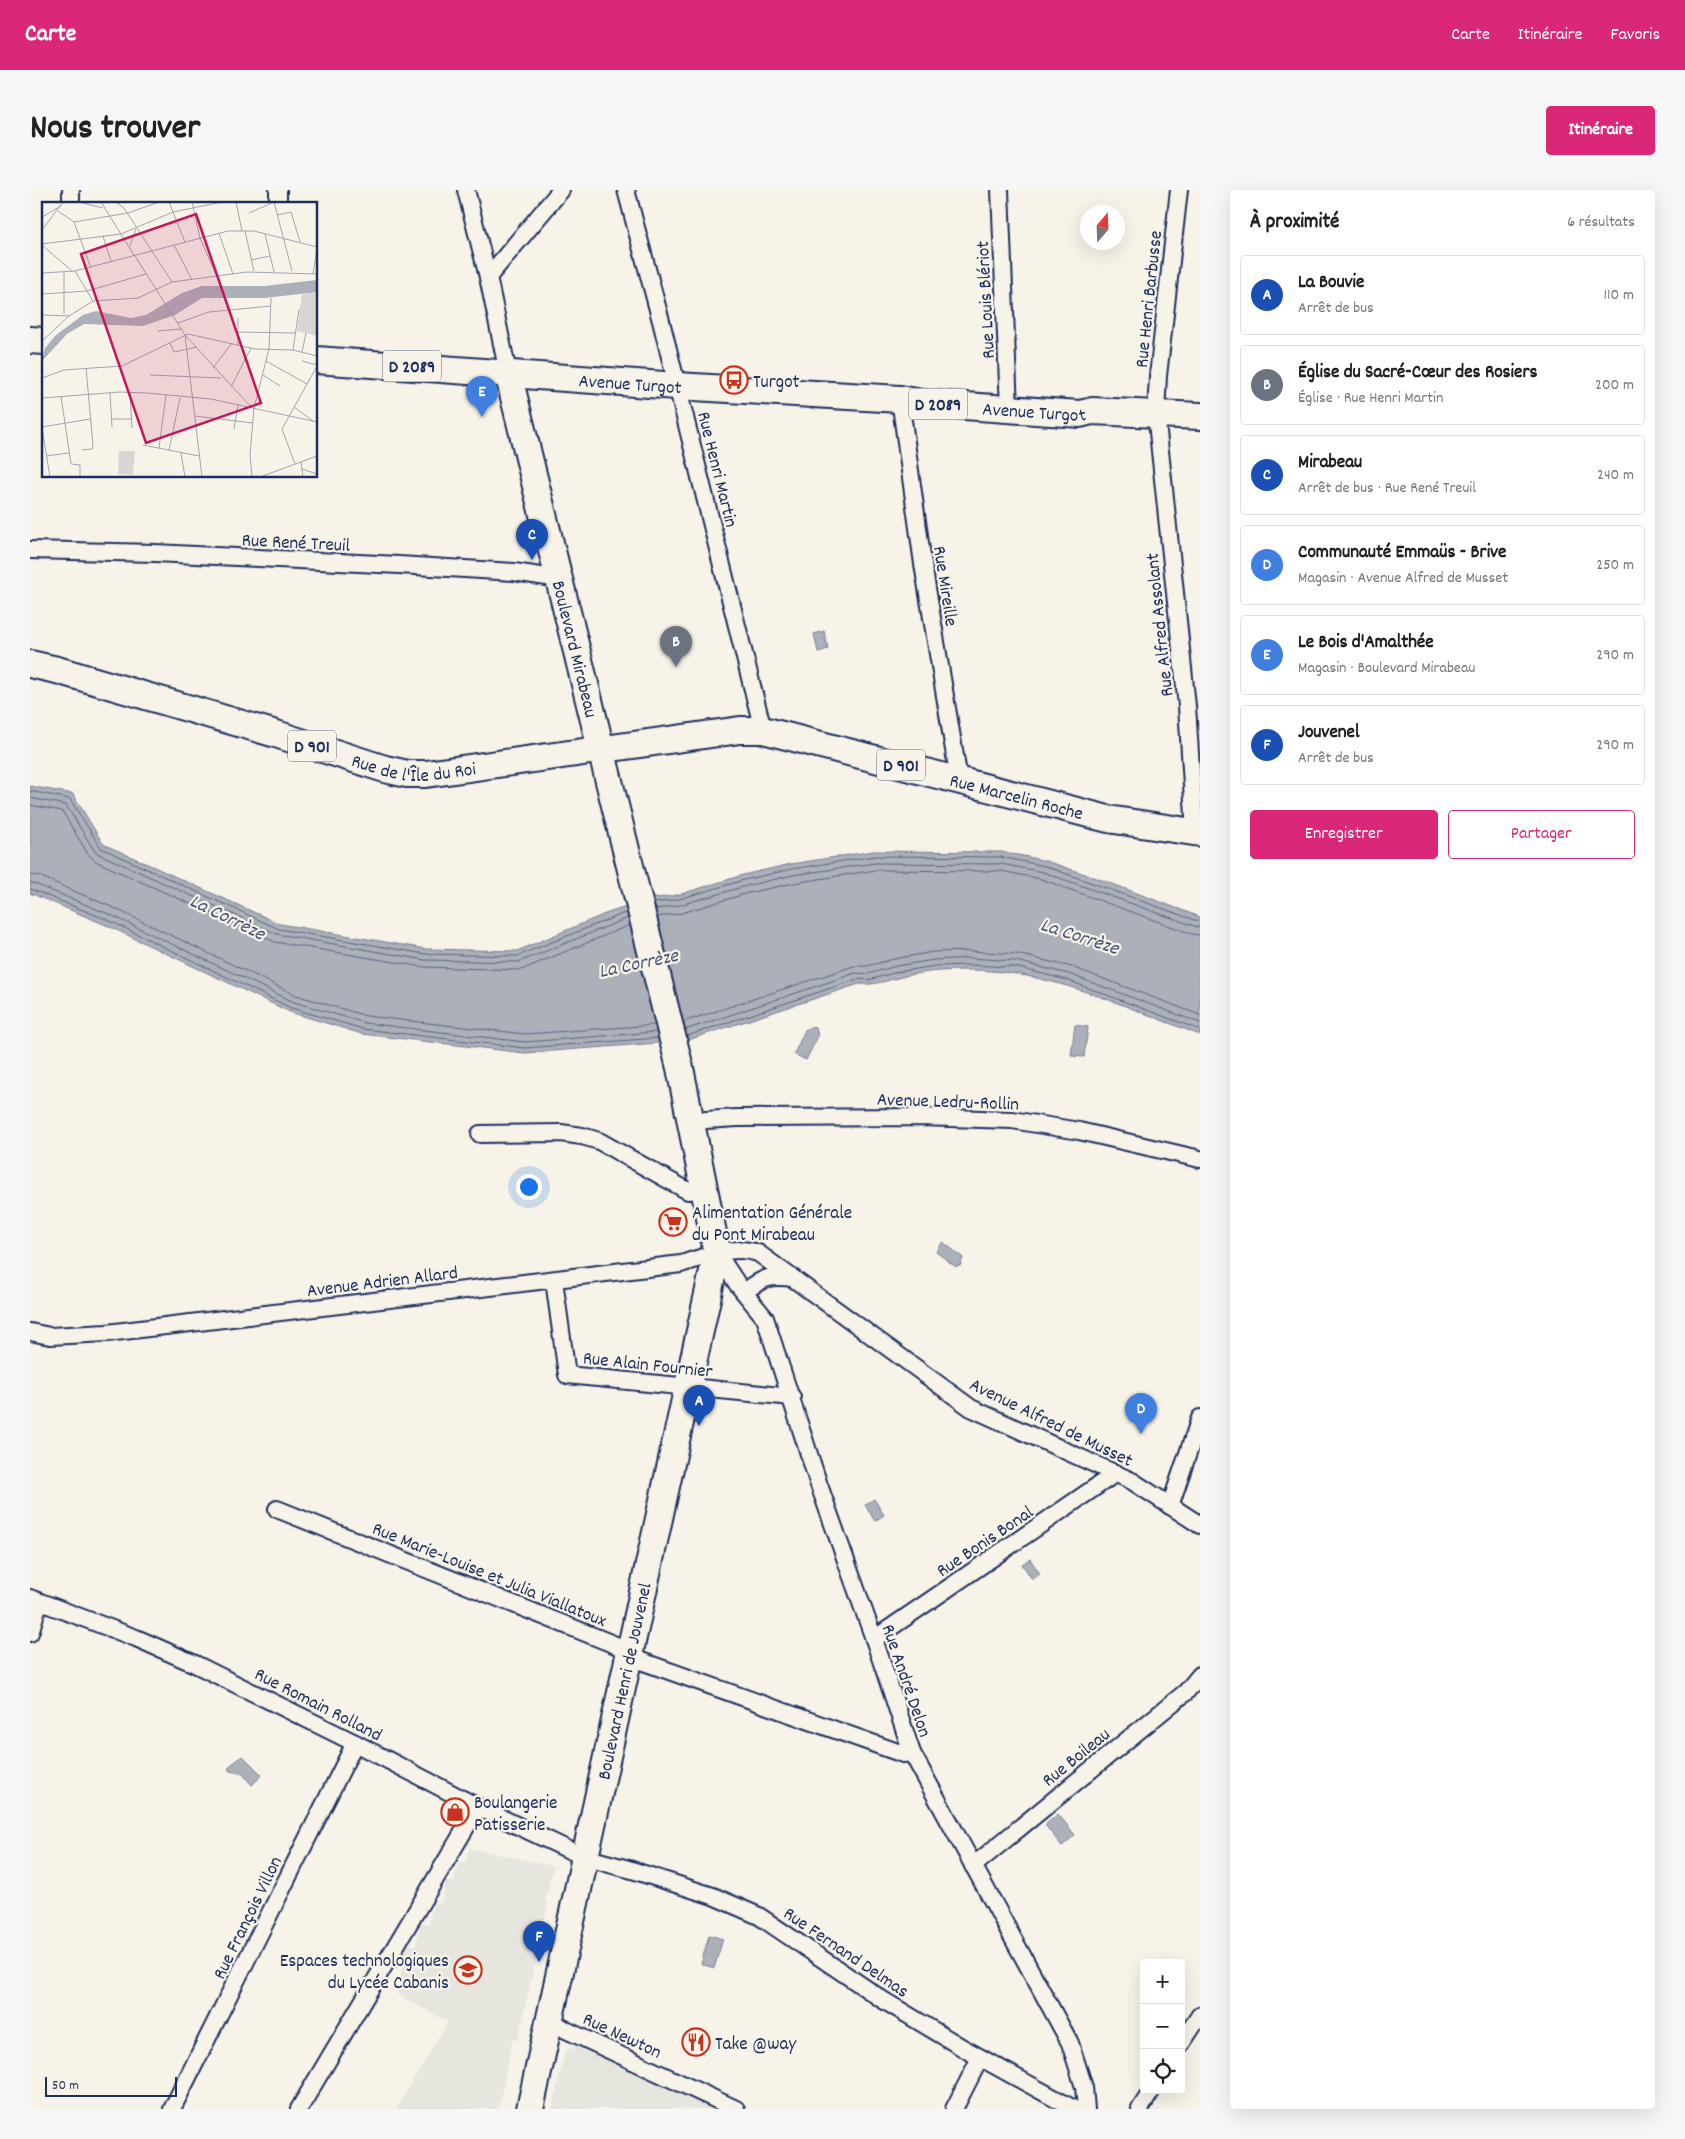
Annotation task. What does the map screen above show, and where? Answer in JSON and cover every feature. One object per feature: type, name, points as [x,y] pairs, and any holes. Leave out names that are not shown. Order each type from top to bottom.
[{"type":"main road","name":"D 2089","points":[[318,360],[508,373]]},
{"type":"main road","name":"Avenue Turgot","points":[[508,373],[677,386],[900,399],[921,403],[1080,414],[1092,410],[1200,416]]},
{"type":"main road","name":"Boulevard Mirabeau","points":[[508,373],[680,1068],[691,1121]]},
{"type":"main road","name":"Rue de l'Île du Roi","points":[[30,664],[57,670],[407,774],[426,774],[600,750]]},
{"type":"main road","name":"Rue Marcelin Roche","points":[[600,750],[740,730],[763,730],[1108,819],[1198,833]]},
{"type":"main road","points":[[691,1121],[717,1253]]},
{"type":"main road","name":"Boulevard Henri de Jouvenel","points":[[530,2109],[717,1253]]},
{"type":"street","points":[[466,190],[488,277],[508,373]]},
{"type":"street","points":[[488,277],[561,190]]},
{"type":"street","name":"Rue Henri Martin","points":[[626,190],[763,730]]},
{"type":"street","name":"Rue Louis Blériot","points":[[1000,190],[1009,409]]},
{"type":"street","name":"Rue Henri Barbusse","points":[[1156,413],[1158,376],[1179,190]]},
{"type":"street","name":"Rue Mireille","points":[[900,399],[923,564],[958,768],[957,780]]},
{"type":"street","name":"Rue Alfred Assolant","points":[[1156,413],[1187,706],[1198,833]]},
{"type":"street","name":"Rue René Treuil","points":[[30,550],[155,553],[418,566],[514,572],[560,579]]},
{"type":"street","name":"Avenue Ledru-Rollin","points":[[691,1121],[737,1118],[920,1116],[1012,1120],[1079,1131],[1200,1159]]},
{"type":"street","points":[[480,1134],[561,1132],[582,1136],[599,1141],[688,1191],[705,1189]]},
{"type":"street","name":"Avenue Alfred de Musset","points":[[717,1253],[746,1248],[758,1253],[971,1408],[1132,1481],[1200,1525]]},
{"type":"street","name":"Avenue Adrien Allard","points":[[30,1332],[50,1336],[99,1334],[681,1264],[717,1253]]},
{"type":"street","name":"Rue André Delon","points":[[717,1253],[765,1318],[819,1485],[912,1753],[1070,2044],[1084,2087],[1086,2109]]},
{"type":"street","points":[[744,1292],[758,1282],[773,1276],[792,1278]]},
{"type":"street","name":"Rue Alain Fournier","points":[[554,1280],[566,1375],[792,1397]]},
{"type":"street","points":[[1170,1506],[1200,1418]]},
{"type":"street","name":"Rue Bonis Bonal","points":[[874,1639],[1116,1474]]},
{"type":"street","name":"Rue Marie-Louise et Julia Viallatoux","points":[[277,1509],[618,1646],[641,1660],[903,1754],[912,1753]]},
{"type":"street","points":[[30,1633],[34,1600]]},
{"type":"street","name":"Rue Romain Rolland","points":[[34,1600],[136,1638],[187,1660],[584,1857]]},
{"type":"street","name":"Rue Boileau","points":[[973,1866],[1186,1692],[1200,1676]]},
{"type":"street","name":"Rue François Villon","points":[[172,2109],[355,1743]]},
{"type":"street","points":[[299,2109],[478,1806]]},
{"type":"street","name":"Rue Fernand Delmas","points":[[584,1857],[632,1870],[712,1896],[759,1916],[883,2000],[980,2058],[1074,2109]]},
{"type":"street","points":[[1185,2038],[1200,2015]]},
{"type":"street","name":"Rue Newton","points":[[549,2019],[578,2042],[736,2109]]},
{"type":"street","points":[[954,2109],[980,2058]]},
{"type":"street","points":[[1140,2109],[1149,2094]]},
{"type":"shaded area","name":"Espaces technologiques du Lycée Cabanis","points":[[469,1848],[553,1866],[545,1902],[548,1903],[518,2040],[513,2039],[498,2109],[396,2109],[448,2022],[397,1994],[407,1944],[416,1946],[420,1923],[429,1924],[433,1902],[441,1904],[446,1882],[454,1883],[459,1861],[466,1862]]},
{"type":"shaded area","points":[[573,2047],[583,2048],[714,2109],[552,2109],[565,2051]]},
{"type":"water","points":[[824,631],[828,649],[818,652],[814,634]]},
{"type":"water","name":"La Corrèze","points":[[30,786],[73,794],[103,844],[280,924],[426,949],[517,951],[605,914],[651,899],[678,895],[743,875],[791,864],[874,851],[1001,852],[1023,856],[1046,861],[1097,878],[1200,917],[1200,1035],[1115,1002],[1057,983],[1028,976],[968,970],[928,972],[908,975],[880,983],[859,984],[685,1041],[525,1053],[362,1034],[290,1012],[106,925],[30,893]]},
{"type":"water","points":[[1075,1025],[1088,1027],[1084,1057],[1071,1056]]},
{"type":"water","points":[[810,1027],[816,1028],[818,1036],[806,1060],[794,1054],[805,1030]]},
{"type":"water","points":[[943,1242],[963,1258],[960,1266],[956,1267],[936,1252]]},
{"type":"water","points":[[874,1499],[884,1515],[875,1521],[865,1505]]},
{"type":"water","points":[[1030,1559],[1040,1574],[1032,1579],[1022,1564]]},
{"type":"water","points":[[243,1756],[262,1775],[252,1785],[243,1774],[228,1769]]},
{"type":"water","points":[[1058,1814],[1075,1835],[1062,1846],[1045,1825]]},
{"type":"water","points":[[709,1935],[723,1939],[714,1968],[701,1964]]},
{"type":"place","name":"Turgot","points":[[734,380]]},
{"type":"place","name":"Le Bois d'Amalthée","points":[[482,417]]},
{"type":"place","name":"Mirabeau","points":[[532,560]]},
{"type":"place","name":"Église du Sacré-Cœur des Rosiers","points":[[676,667]]},
{"type":"place","name":"Alimentation Générale du Pont Mirabeau","points":[[673,1222]]},
{"type":"place","name":"La Bouvie","points":[[699,1426]]},
{"type":"place","name":"Communauté Emmaüs - Brive","points":[[1141,1434]]},
{"type":"place","name":"Boulangerie Patisserie","points":[[455,1812]]},
{"type":"place","name":"Jouvenel","points":[[539,1962]]},
{"type":"place","name":"Espaces technologiques du Lycée Cabanis","points":[[468,1970]]},
{"type":"place","name":"Take @way","points":[[696,2042]]}]
